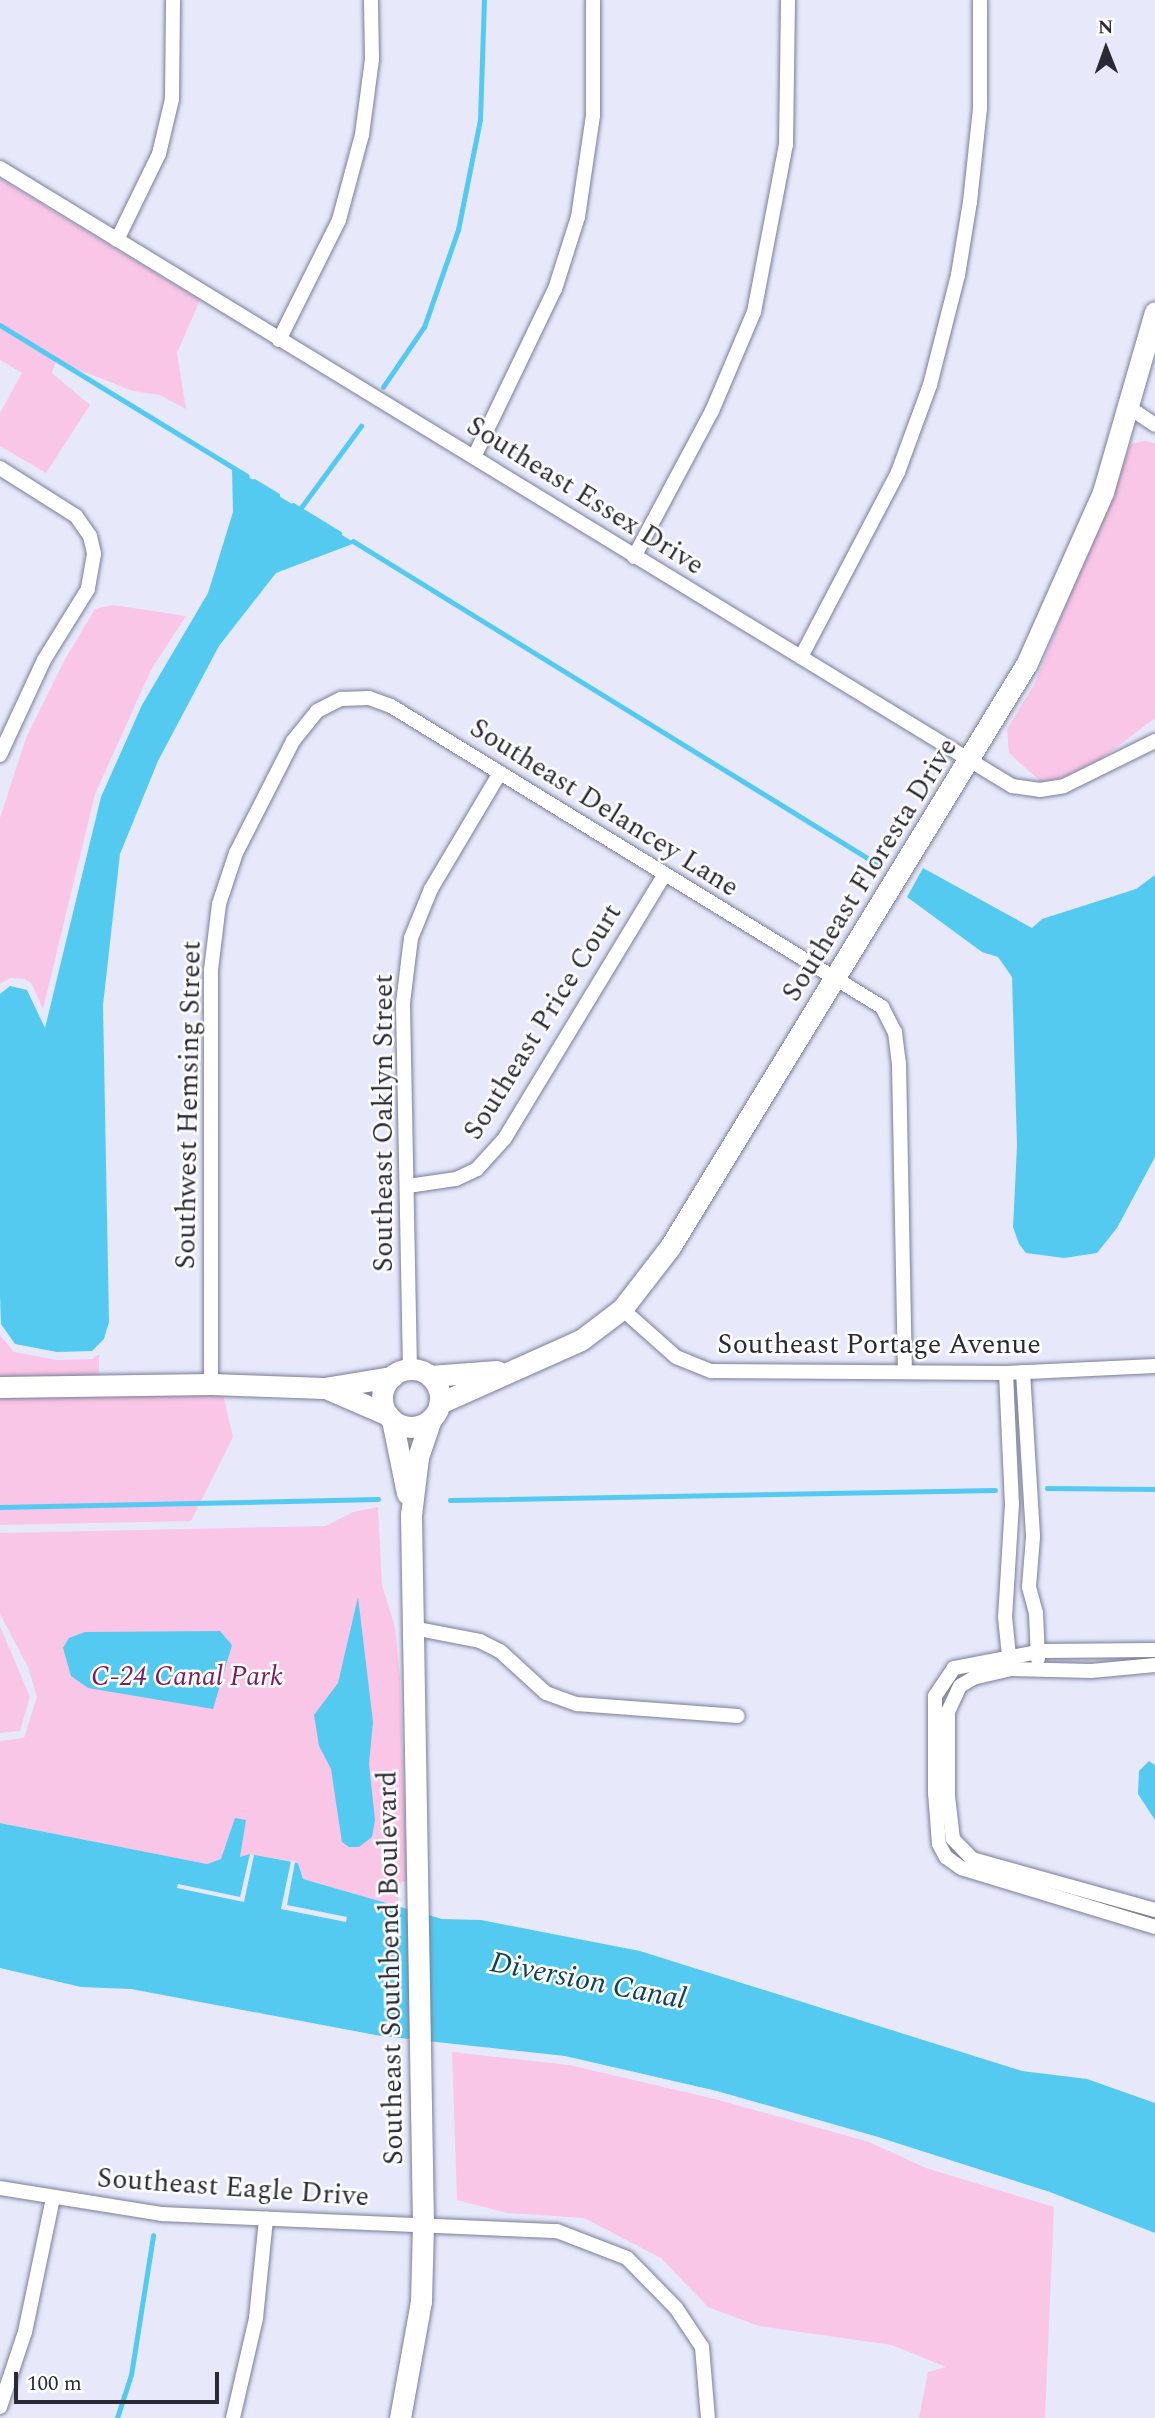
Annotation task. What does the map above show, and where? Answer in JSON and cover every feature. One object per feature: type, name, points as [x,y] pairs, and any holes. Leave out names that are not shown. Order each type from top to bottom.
[{"type":"street","points":[[117,240],[159,154],[172,99],[173,0]]},
{"type":"street","points":[[279,340],[339,219],[362,135],[372,59],[371,0]]},
{"type":"street","points":[[474,457],[555,289],[578,216],[593,115],[593,0]]},
{"type":"street","points":[[634,556],[712,411],[754,312],[786,145],[788,0]]},
{"type":"street","points":[[801,657],[898,472],[930,385],[958,275],[970,202],[981,109],[980,0]]},
{"type":"street","name":"Southeast Essex Drive","points":[[0,168],[1012,786],[1040,790],[1064,786],[1155,741]]},
{"type":"street","name":"Southeast Floresta Drive","points":[[435,1411],[509,1370],[581,1340],[622,1309],[670,1247],[970,760],[1065,586],[1103,492],[1130,408],[1155,312]]},
{"type":"street","points":[[1130,408],[1155,425]]},
{"type":"street","points":[[0,468],[76,516],[90,536],[94,554],[88,589],[44,660],[0,755]]},
{"type":"street","name":"Southeast Delancey Lane","points":[[341,699],[369,698],[391,706],[881,1007],[895,1032],[905,1371]]},
{"type":"street","name":"Southwest Hemsing Street","points":[[211,1384],[211,970],[219,904],[236,853],[286,752],[317,711],[341,699]]},
{"type":"street","name":"Southeast Oaklyn Street","points":[[401,1373],[408,1186],[403,1003],[411,938],[430,889],[500,773]]},
{"type":"street","name":"Southeast Price Court","points":[[408,1186],[456,1179],[477,1169],[505,1138],[664,875]]},
{"type":"street","name":"Southeast Portage Avenue","points":[[622,1309],[676,1357],[711,1371],[1006,1373],[1155,1366]]},
{"type":"street","name":"Southeast Floresta Drive","points":[[430,1376],[509,1370]]},
{"type":"street","points":[[1023,1372],[1033,1537],[1029,1587],[1039,1652],[1037,1667]]},
{"type":"street","points":[[0,1387],[211,1384],[324,1388],[401,1373],[430,1376],[435,1411],[408,1427],[324,1388]]},
{"type":"street","points":[[390,1418],[383,1391],[401,1373]]},
{"type":"street","points":[[1006,1373],[1012,1504],[1005,1617],[1010,1663]]},
{"type":"street","name":"Southeast Southbend Boulevard","points":[[400,2418],[421,2301],[423,2224],[411,1516],[418,1457],[435,1411]]},
{"type":"street","name":"Southeast Southbend Boulevard","points":[[390,1418],[411,1516]]},
{"type":"street","points":[[1009,1440],[1028,1440]]},
{"type":"street","points":[[413,1628],[480,1641],[500,1651],[546,1693],[577,1704],[738,1716]]},
{"type":"street","points":[[1010,1663],[1039,1652],[1155,1650]]},
{"type":"street","points":[[1155,1665],[1091,1671],[1010,1663],[954,1668],[945,1676],[935,1696],[942,1769],[939,1844],[946,1857],[1155,1910]]},
{"type":"street","points":[[965,1862],[1119,1917],[1155,1927]]},
{"type":"street","points":[[1119,1917],[1125,1901]]},
{"type":"street","name":"Southeast Eagle Drive","points":[[0,2188],[162,2214],[557,2231],[627,2258],[676,2308],[702,2347],[708,2418]]},
{"type":"street","points":[[0,2407],[25,2332],[53,2198]]},
{"type":"street","points":[[233,2418],[256,2318],[266,2219]]},
{"type":"green space","points":[[0,179],[200,300],[177,353],[186,409],[160,395],[133,391],[56,361],[52,373],[90,405],[46,473],[0,446],[0,413],[22,373],[0,360]]},
{"type":"green space","points":[[1144,441],[1155,443],[1155,718],[1101,759],[1062,778],[1041,782],[1009,753],[1007,729],[1034,685],[1131,444]]},
{"type":"green space","points":[[113,605],[186,616],[151,670],[95,794],[43,1009],[32,984],[24,979],[10,978],[0,984],[0,818],[26,738],[64,661],[95,609]]},
{"type":"green space","points":[[0,1335],[14,1352],[57,1360],[92,1359],[99,1354],[99,1376],[0,1379]]},
{"type":"green space","points":[[0,1394],[223,1394],[233,1437],[191,1521],[0,1525]]},
{"type":"green space","name":"C-24 Canal Park","points":[[378,1507],[382,1585],[395,1627],[400,1678],[407,1881],[401,1882],[397,1906],[303,1879],[298,1862],[250,1854],[240,1857],[245,1820],[221,1859],[207,1864],[0,1823],[0,1741],[24,1738],[37,1697],[28,1667],[0,1614],[0,1533],[326,1526],[353,1512]]},
{"type":"green space","points":[[0,1626],[30,1697],[20,1731],[0,1733]]},
{"type":"green space","points":[[452,2052],[569,2065],[715,2099],[869,2142],[926,2168],[1054,2207],[1045,2418],[919,2418],[928,2372],[946,2367],[892,2345],[759,2326],[708,2307],[661,2258],[584,2218],[507,2213],[457,2200]]},
{"type":"water","points":[[232,467],[355,543],[276,573],[219,646],[158,761],[120,854],[103,1005],[109,1322],[104,1339],[92,1351],[57,1352],[15,1344],[1,1324],[0,994],[10,986],[27,990],[45,1028],[101,797],[142,705],[208,593],[233,512]]},
{"type":"water","points":[[923,868],[1032,928],[1042,919],[1136,889],[1155,875],[1155,1157],[1117,1228],[1097,1253],[1064,1258],[1026,1253],[1019,1244],[1013,1227],[1017,1146],[1012,977],[998,957],[982,952],[907,897]]},
{"type":"water","points":[[358,1597],[373,1722],[369,1764],[375,1820],[372,1837],[359,1847],[349,1847],[342,1842],[331,1769],[319,1746],[314,1715],[338,1683]]},
{"type":"water","points":[[220,1631],[232,1645],[213,1709],[88,1688],[71,1676],[63,1648],[69,1638],[85,1632]]},
{"type":"water","points":[[1149,1761],[1155,1765],[1155,1820],[1138,1794],[1139,1771]]},
{"type":"water","name":"Diversion Canal","points":[[235,1818],[246,1820],[240,1857],[250,1854],[298,1863],[303,1879],[442,1919],[481,1920],[640,1951],[1022,2071],[1087,2079],[1155,2103],[1155,2233],[1050,2192],[878,2137],[717,2091],[565,2056],[381,2036],[131,1989],[81,1987],[0,1968],[0,1823],[207,1864],[221,1859]]},
{"type":"pier","points":[[250,1854],[254,1855],[244,1902],[177,1888],[178,1884],[240,1897]]},
{"type":"pier","points":[[291,1861],[295,1862],[287,1905],[347,1917],[346,1922],[281,1909]]},
{"type":"waterway","points":[[383,387],[424,327],[458,230],[480,120],[484,0]]},
{"type":"waterway","points":[[0,325],[247,476]]},
{"type":"waterway","points":[[300,509],[361,426]]},
{"type":"waterway","points":[[254,481],[277,495]]},
{"type":"waterway","points":[[293,505],[339,533]]},
{"type":"waterway","points":[[353,541],[879,865]]},
{"type":"waterway","points":[[1047,1488],[1155,1489]]},
{"type":"waterway","points":[[450,1500],[995,1490]]},
{"type":"waterway","points":[[0,1507],[378,1499]]},
{"type":"waterway","points":[[117,2418],[131,2375],[153,2236]]}]
